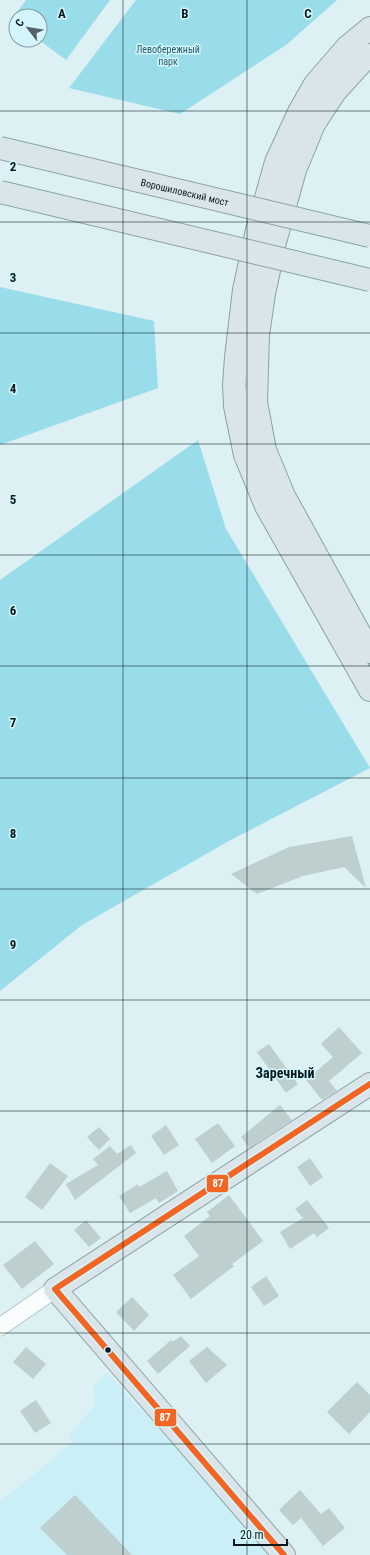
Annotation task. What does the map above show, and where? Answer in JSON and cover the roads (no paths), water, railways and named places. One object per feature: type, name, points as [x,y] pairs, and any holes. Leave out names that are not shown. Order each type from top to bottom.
[{"type":"main road","points":[[370,28],[347,47],[315,84],[298,112],[276,162],[257,230],[244,290],[234,385],[236,406],[245,455],[266,506],[370,690]]},
{"type":"main road","points":[[370,55],[336,92],[314,124],[295,170],[275,242],[264,294],[258,335],[256,402],[265,450],[284,496],[370,652]]},
{"type":"main road","name":"Ворошиловский мост","points":[[0,148],[370,236]]},
{"type":"main road","points":[[0,192],[370,280]]},
{"type":"main road","points":[[284,1555],[55,1289],[370,1084]]},
{"type":"street","points":[[0,1327],[55,1289]]},
{"type":"district","name":"Заречный","points":[[285,1073]]},
{"type":"park label","name":"Левобережный парк","points":[[168,54]]}]
